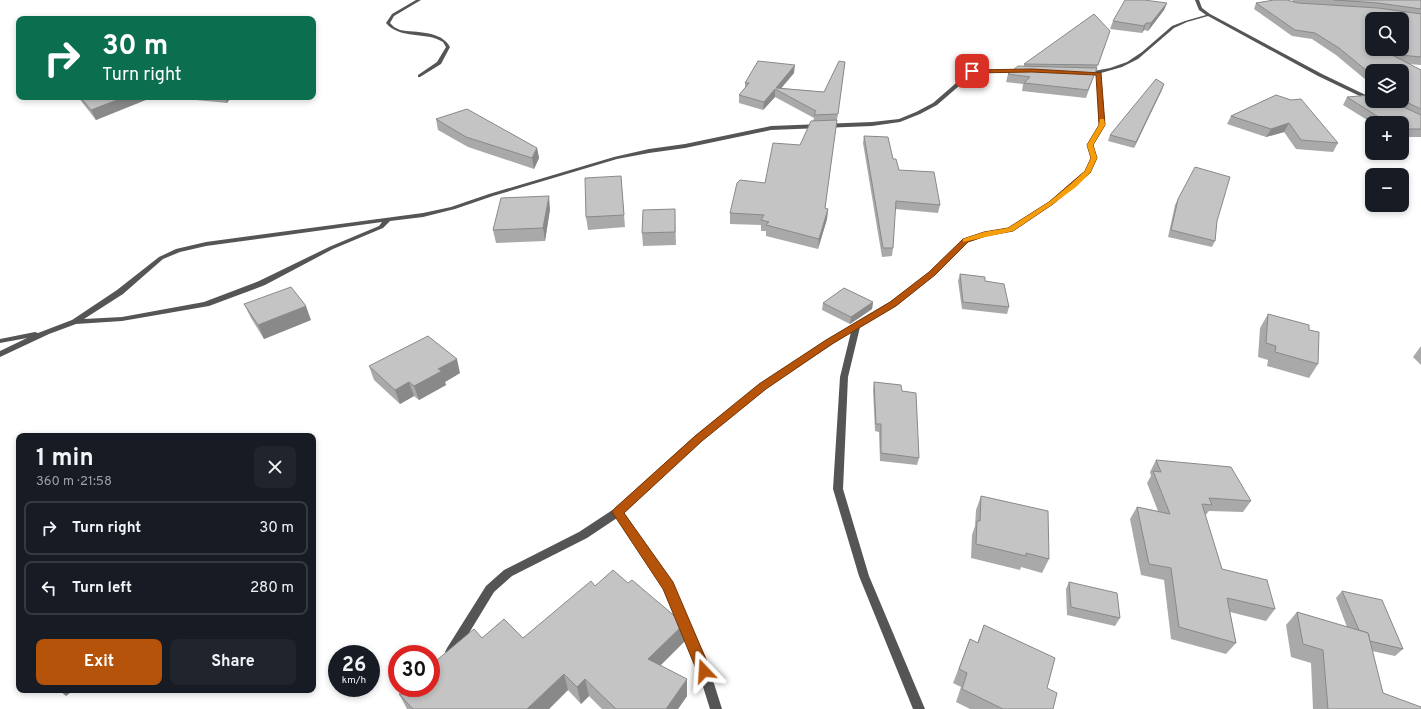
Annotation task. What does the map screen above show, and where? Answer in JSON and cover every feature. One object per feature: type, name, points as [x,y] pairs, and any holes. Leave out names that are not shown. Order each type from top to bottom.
[{"type":"street","points":[[419,0],[393,15],[388,23],[390,27],[396,30],[434,35],[445,41],[448,47],[439,63],[420,76]]},
{"type":"street","points":[[1197,0],[1200,9],[1209,15],[1320,75],[1365,96]]},
{"type":"street","points":[[1078,73],[1099,73],[1116,69],[1142,55],[1159,37],[1173,27],[1209,15]]},
{"type":"street","points":[[0,354],[46,332],[75,322],[120,292],[151,265],[178,250],[206,244],[388,220],[453,208],[491,195],[616,158],[649,151],[685,146],[771,128],[848,126],[900,120],[935,104],[957,85],[962,76],[972,71],[1032,71]]},
{"type":"street","points":[[446,660],[490,589],[508,573],[583,534],[618,512],[698,438],[763,386],[893,304],[927,278],[966,240],[984,234],[1010,230],[1051,203],[1088,172],[1094,158],[1090,145],[1102,125],[1099,73]]},
{"type":"street","points":[[75,322],[122,319],[206,304],[262,284],[331,248],[381,227],[388,220]]},
{"type":"street","points":[[856,327],[844,377],[838,489],[864,576],[919,709]]},
{"type":"street","points":[[0,341],[46,332]]},
{"type":"street","points":[[618,512],[668,586],[700,658],[716,709]]},
{"type":"building","points":[[1125,0],[1144,0],[1167,3],[1151,23],[1146,23],[1144,26],[1113,21]]},
{"type":"building","points":[[1274,0],[1287,0],[1298,3],[1378,8],[1407,12],[1365,12],[1365,56],[1394,56],[1421,70],[1421,109],[1409,103],[1409,64],[1365,64],[1365,69],[1339,48],[1315,33],[1295,30],[1256,3]]},
{"type":"building","points":[[1334,0],[1421,0],[1421,9],[1378,3]]},
{"type":"building","points":[[1409,12],[1421,14],[1421,57],[1409,56]]},
{"type":"building","points":[[1094,14],[1110,31],[1098,65],[1024,64]]},
{"type":"building","points":[[758,61],[795,65],[776,88],[824,92],[839,61],[845,62],[838,114],[814,115],[816,111],[775,89],[764,102],[739,95],[749,83],[745,83]]},
{"type":"building","points":[[1018,66],[1097,68],[1088,90],[1024,83],[1030,77],[1008,74]]},
{"type":"building","points":[[1156,79],[1164,84],[1136,142],[1110,135]]},
{"type":"building","points":[[1276,95],[1291,100],[1301,99],[1338,143],[1301,140],[1289,123],[1271,129],[1231,116]]},
{"type":"building","points":[[1365,96],[1365,108],[1406,108],[1421,115],[1421,129],[1409,129],[1409,116],[1377,116],[1347,97]]},
{"type":"building","points":[[83,100],[117,100],[91,110]]},
{"type":"building","points":[[467,109],[537,148],[532,158],[466,137],[436,119]]},
{"type":"building","points":[[837,120],[825,208],[828,209],[819,239],[766,225],[769,222],[761,220],[764,215],[730,213],[737,183],[740,180],[765,183],[773,143],[800,145],[811,121]]},
{"type":"building","points":[[864,136],[888,137],[893,159],[896,159],[899,170],[934,172],[940,205],[896,201],[893,248],[883,248]]},
{"type":"building","points":[[1195,167],[1230,177],[1217,221],[1215,241],[1171,230],[1178,199]]},
{"type":"building","points":[[621,176],[624,215],[586,217],[585,178]]},
{"type":"building","points":[[549,196],[543,228],[493,230],[501,198]]},
{"type":"building","points":[[675,209],[675,232],[642,233],[643,210]]},
{"type":"building","points":[[960,274],[985,277],[985,281],[1004,284],[1009,307],[963,302]]},
{"type":"building","points":[[291,287],[306,306],[258,325],[244,304]]},
{"type":"building","points":[[844,288],[873,302],[851,317],[823,303]]},
{"type":"building","points":[[1268,314],[1309,325],[1309,330],[1319,332],[1318,364],[1275,352],[1276,346],[1266,343]]},
{"type":"building","points":[[428,336],[457,359],[438,369],[442,371],[414,386],[409,382],[395,390],[369,366]]},
{"type":"building","points":[[874,382],[901,385],[902,391],[916,393],[919,458],[881,453],[881,424],[876,424]]},
{"type":"building","points":[[1156,460],[1231,467],[1251,501],[1209,498],[1212,505],[1202,504],[1222,569],[1267,580],[1275,609],[1227,598],[1236,643],[1179,627],[1171,568],[1149,564],[1137,507],[1170,514],[1153,471],[1161,472]]},
{"type":"building","points":[[981,496],[1048,511],[1049,559],[1026,553],[1026,556],[976,544],[977,521],[980,521]]},
{"type":"building","points":[[613,570],[628,583],[632,580],[684,624],[648,659],[687,679],[666,709],[616,709],[585,679],[577,687],[564,674],[527,709],[413,709],[402,697],[440,697],[440,657],[474,629],[482,638],[504,619],[523,638],[591,581],[595,586]]},
{"type":"building","points":[[1069,582],[1117,593],[1120,618],[1071,607]]},
{"type":"building","points":[[1342,591],[1382,600],[1403,649],[1370,641],[1368,633],[1359,630]]},
{"type":"building","points":[[1297,612],[1368,633],[1383,693],[1421,707],[1421,709],[1328,709],[1323,650],[1303,644]]},
{"type":"building","points":[[984,625],[1055,658],[1047,688],[1057,693],[1053,709],[1003,709],[962,689],[967,673],[959,669],[970,639],[978,643]]},
{"type":"slow traffic","points":[[966,240],[984,234],[1010,230],[1051,203],[1074,185],[1088,172],[1094,158],[1090,145],[1102,125],[1102,120]]},
{"type":"route","points":[[704,671],[700,658],[668,586],[618,512],[698,438],[763,386],[829,342],[893,304],[932,274],[956,248],[966,240],[984,234],[1010,230],[1051,203],[1088,172],[1094,158],[1090,145],[1102,125],[1099,73],[972,71]]}]
